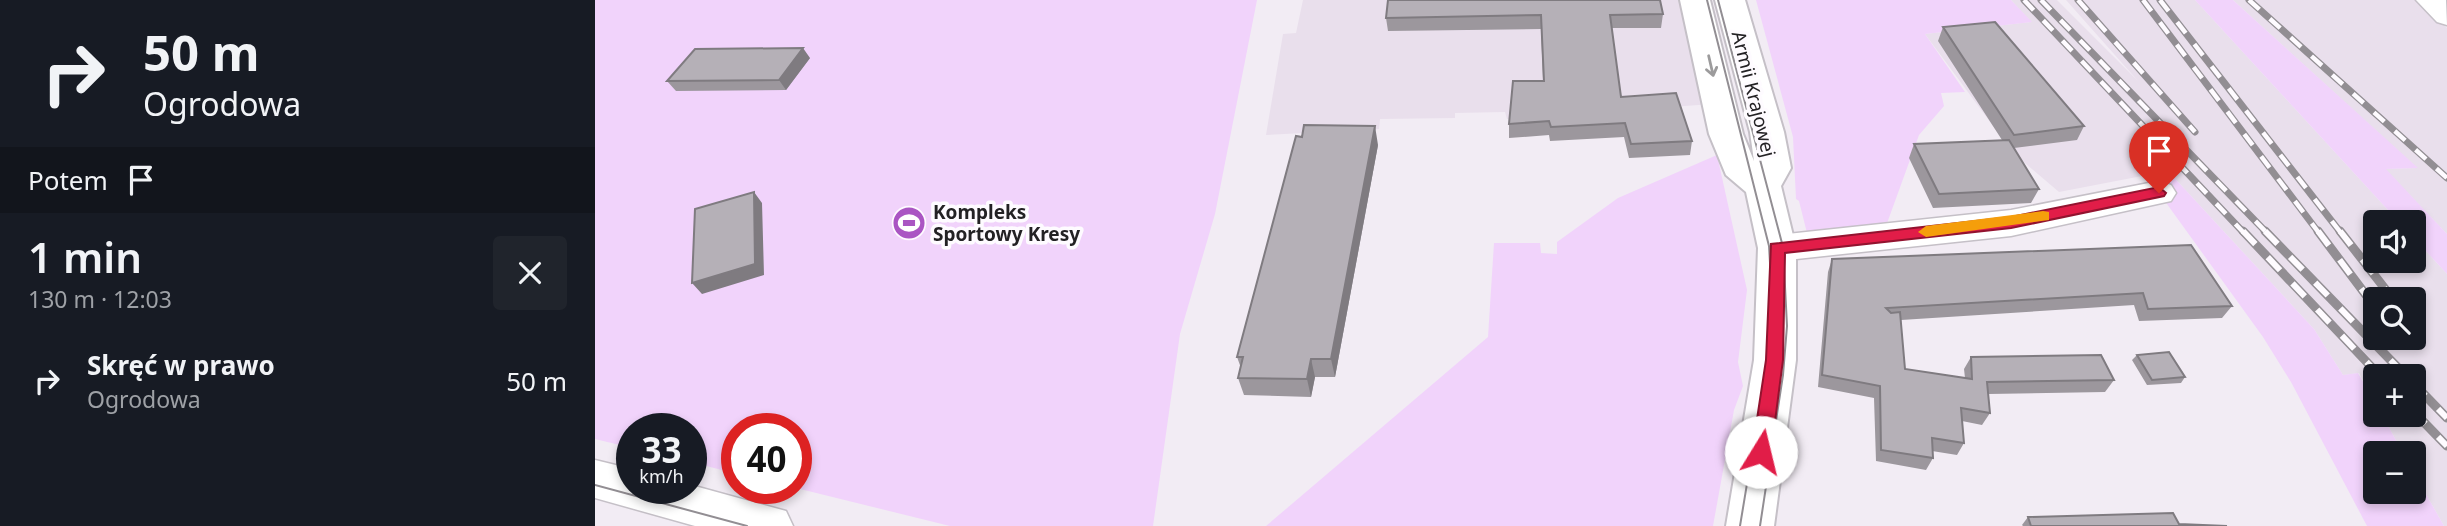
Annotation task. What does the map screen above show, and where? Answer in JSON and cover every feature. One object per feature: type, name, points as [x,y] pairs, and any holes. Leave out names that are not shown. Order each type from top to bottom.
[{"type":"street","name":"Armii Krajowej","points":[[1695,0],[1727,134],[1757,170],[1777,248],[1775,360],[1750,526]]},
{"type":"street","name":"Armii Krajowej","points":[[1730,0],[1766,132],[1757,170]]},
{"type":"street","points":[[2430,0],[2447,16]]},
{"type":"street","points":[[1777,248],[2011,223],[2159,193]]},
{"type":"street","points":[[595,479],[770,526]]},
{"type":"shaded area","name":"Kompleks Sportowy Kresy","points":[[595,0],[1257,0],[1215,214],[1180,334],[1153,526],[950,526],[812,492],[812,413],[721,413],[721,470],[707,466],[707,413],[616,413],[616,444],[595,439]]},
{"type":"shaded area","points":[[1303,0],[1688,0],[1712,104],[1507,119],[1505,112],[1455,113],[1455,118],[1380,119],[1379,129],[1266,135],[1283,34],[1296,33]]},
{"type":"shaded area","points":[[1756,0],[2011,0],[2032,22],[1925,34],[1965,92],[1941,93],[1944,106],[1919,135],[1886,226],[1807,233],[1799,201],[1796,199],[1793,137]]},
{"type":"shaded area","points":[[2011,0],[2057,0],[2138,81],[2066,0],[2195,0],[2388,210],[2363,210],[2363,273],[2426,273],[2426,251],[2447,274],[2447,526],[2444,526],[2426,494],[2426,441],[2396,441],[2389,427],[2426,427],[2426,364],[2363,364],[2363,380],[2359,373],[2343,375],[2314,329],[2168,171],[2059,192],[2013,153],[1925,34],[2031,22]]},
{"type":"shaded area","points":[[2195,0],[2233,0],[2418,168],[2386,169],[2424,210],[2388,210]]},
{"type":"shaded area","points":[[2233,0],[2417,0],[2447,28],[2447,234],[2385,169],[2417,168]]},
{"type":"shaded area","points":[[1717,155],[1747,290],[1738,362],[1743,386],[1734,410],[1713,526],[1266,526],[1488,337],[1494,243],[1540,243],[1541,253],[1557,254],[1557,242],[1618,198]]},
{"type":"shaded area","points":[[2168,171],[2314,329],[2343,375],[2358,373],[2363,382],[2363,427],[2389,427],[2396,441],[2363,441],[2363,504],[2426,504],[2426,494],[2444,526],[2367,526],[2291,382],[2263,337],[2146,175]]},
{"type":"shaded area","points":[[2426,212],[2447,234],[2447,274],[2426,251]]},
{"type":"building","points":[[1388,0],[1660,0],[1663,14],[1610,15],[1621,97],[1676,93],[1692,141],[1631,144],[1625,123],[1551,127],[1549,121],[1509,124],[1513,81],[1544,81],[1541,15],[1386,18]]},
{"type":"building","points":[[1995,22],[2084,126],[2014,135],[1943,27]]},
{"type":"building","points":[[803,48],[779,80],[667,81],[695,49]]},
{"type":"building","points":[[1304,125],[1375,126],[1331,359],[1311,359],[1307,379],[1238,378],[1243,357],[1237,357],[1296,136],[1302,137]]},
{"type":"building","points":[[2009,140],[2039,189],[1939,194],[1914,144]]},
{"type":"building","points":[[754,192],[755,264],[692,283],[695,209]]},
{"type":"building","points":[[2191,245],[2232,306],[2148,309],[2143,293],[1886,308],[1891,313],[1900,312],[1905,369],[1972,379],[1971,357],[2101,355],[2114,380],[1987,382],[1990,413],[1961,408],[1964,443],[1932,438],[1933,458],[1881,450],[1880,386],[1822,375],[1832,259]]},
{"type":"building","points":[[2169,352],[2185,377],[2152,380],[2137,355]]},
{"type":"building","points":[[2173,513],[2179,524],[2227,526],[2031,526],[2028,517]]},
{"type":"tram line","points":[[1707,0],[1769,246],[1772,297],[1768,357],[1740,526]]},
{"type":"tram line","points":[[1718,0],[1783,247],[1787,326],[1783,375],[1760,526]]},
{"type":"tram line","points":[[595,485],[747,526]]},
{"type":"railway","points":[[2024,0],[2244,233]]},
{"type":"railway","points":[[2041,0],[2267,233]]},
{"type":"railway","points":[[2078,0],[2195,132]]},
{"type":"railway","points":[[2143,0],[2319,233]]},
{"type":"railway","points":[[2160,0],[2341,233]]},
{"type":"railway","points":[[2249,0],[2447,178]]},
{"type":"railway","points":[[2243,231],[2369,364]]},
{"type":"railway","points":[[2265,231],[2394,364]]},
{"type":"railway","points":[[2318,231],[2363,291]]},
{"type":"railway","points":[[2340,231],[2384,287]]},
{"type":"railway","points":[[2426,396],[2447,418]]},
{"type":"railway","points":[[2426,424],[2447,446]]},
{"type":"slow traffic","points":[[1926,232],[2011,223],[2043,216]]},
{"type":"place","name":"Kompleks Sportowy Kresy","points":[[909,223]]},
{"type":"route","points":[[1761,452],[1775,360],[1777,248],[2011,223],[2159,193]]}]
